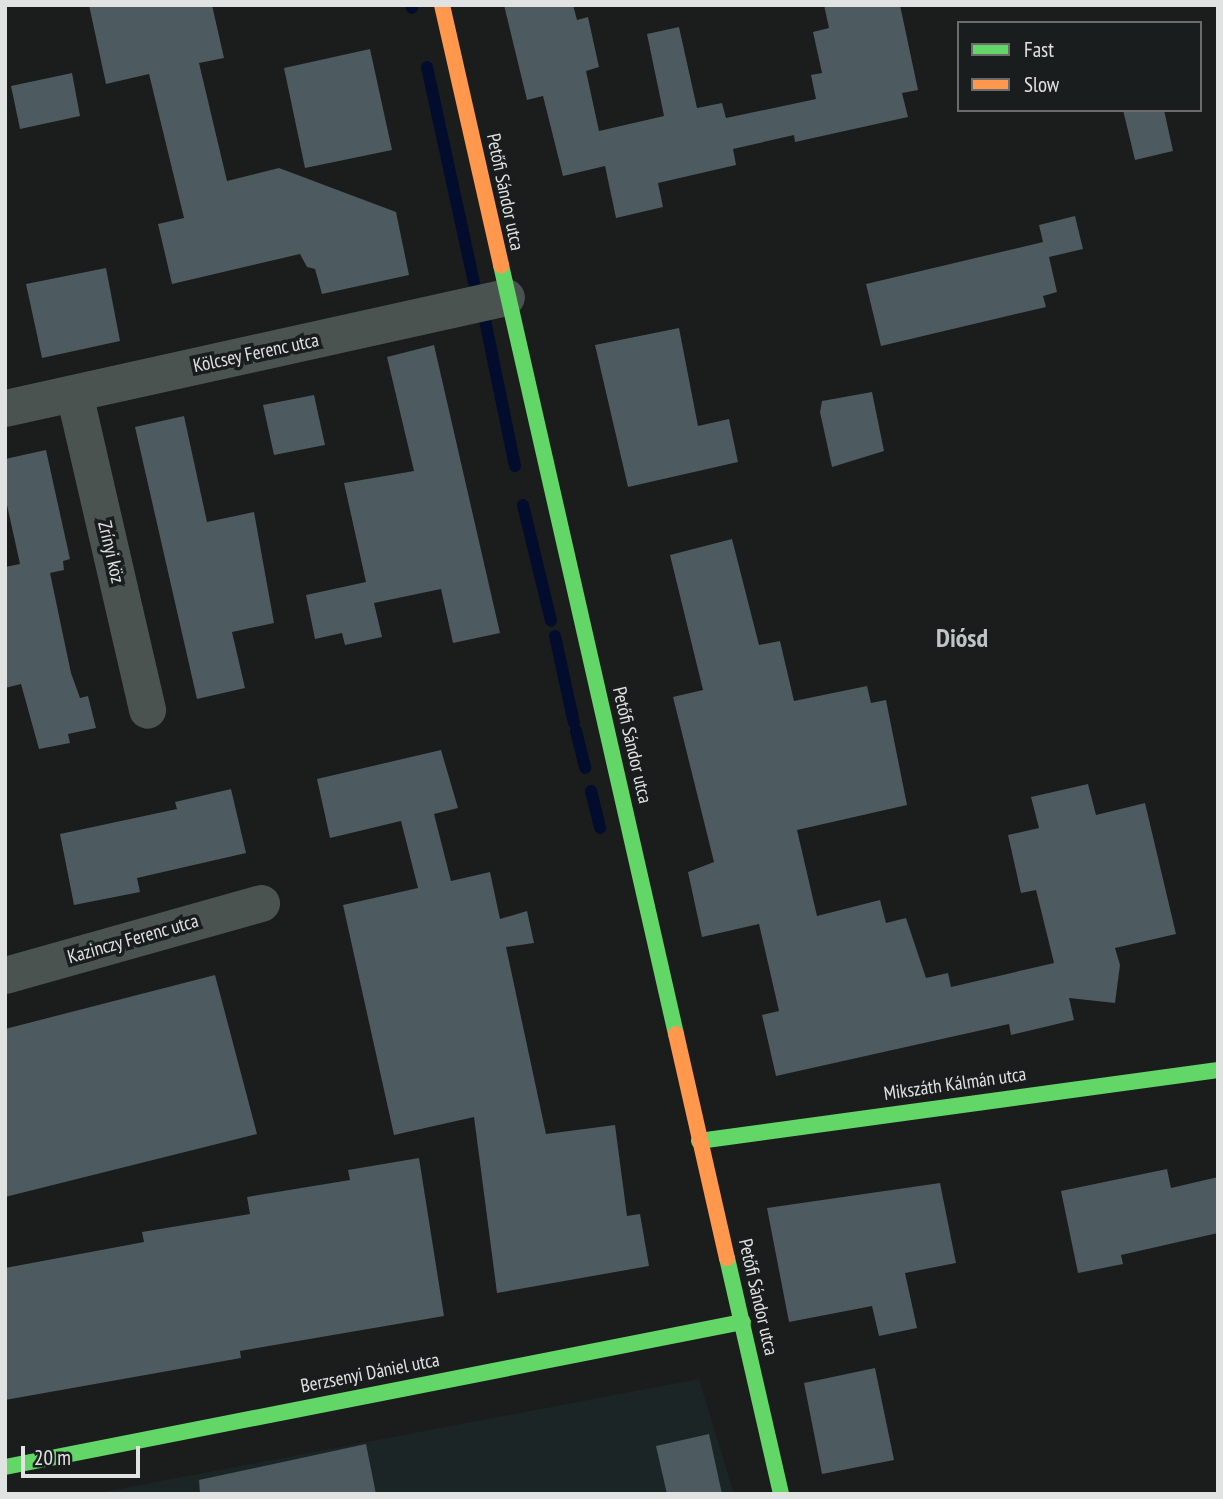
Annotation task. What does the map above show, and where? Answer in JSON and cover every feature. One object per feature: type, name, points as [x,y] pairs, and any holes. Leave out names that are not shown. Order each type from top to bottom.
[{"type":"street","name":"Petőfi Sándor utca","points":[[442,5],[506,297],[781,1494]]},
{"type":"street","name":"Kölcsey Ferenc utca","points":[[5,408],[506,297]]},
{"type":"street","name":"Zrínyi köz","points":[[74,393],[147,710]]},
{"type":"street","name":"Kazinczy Ferenc utca","points":[[5,975],[261,903]]},
{"type":"street","name":"Mikszáth Kálmán utca","points":[[699,1141],[1218,1070]]},
{"type":"street","name":"Berzsenyi Dániel utca","points":[[5,1467],[743,1322]]},
{"type":"shaded area","points":[[699,1379],[734,1494],[93,1494]]},
{"type":"building","points":[[89,5],[212,5],[224,58],[199,63],[227,181],[279,168],[396,212],[409,275],[322,294],[315,269],[307,267],[300,254],[172,284],[158,224],[184,218],[149,74],[106,84]]},
{"type":"building","points":[[504,5],[573,5],[577,20],[588,17],[599,67],[586,71],[599,131],[664,116],[647,34],[679,27],[697,108],[722,103],[726,118],[816,99],[811,75],[822,73],[813,32],[829,28],[824,5],[900,5],[918,90],[902,93],[908,117],[795,142],[794,135],[733,149],[736,165],[658,183],[663,207],[616,218],[605,166],[563,176],[543,96],[527,100]]},
{"type":"building","points":[[370,49],[392,150],[305,168],[284,68]]},
{"type":"building","points":[[72,73],[80,116],[20,129],[11,86]]},
{"type":"building","points":[[1123,112],[1164,112],[1173,151],[1135,160]]},
{"type":"building","points":[[1075,216],[1083,249],[1049,257],[1057,292],[1043,296],[1046,307],[881,346],[866,284],[1043,242],[1039,225]]},
{"type":"building","points":[[106,268],[120,341],[42,358],[26,284]]},
{"type":"building","points":[[679,328],[698,426],[729,419],[738,462],[628,487],[595,345]]},
{"type":"building","points":[[434,345],[500,633],[453,643],[441,589],[374,603],[382,637],[345,645],[342,633],[315,639],[306,595],[366,582],[344,483],[414,471],[387,357]]},
{"type":"building","points":[[872,392],[884,451],[832,467],[820,412],[822,401]]},
{"type":"building","points":[[314,395],[325,445],[274,455],[263,405]]},
{"type":"building","points":[[184,416],[207,522],[254,512],[274,623],[232,632],[245,688],[197,699],[135,427]]},
{"type":"building","points":[[46,450],[70,559],[63,561],[64,570],[50,573],[71,673],[80,698],[88,696],[96,728],[68,734],[70,743],[39,749],[21,684],[5,688],[5,567],[20,564],[5,496],[5,459]]},
{"type":"building","points":[[732,539],[759,645],[780,641],[794,701],[867,686],[871,703],[886,700],[907,805],[797,830],[817,916],[880,900],[886,923],[906,918],[926,978],[948,973],[951,987],[1054,963],[1036,890],[1021,893],[1008,835],[1039,828],[1031,797],[1088,784],[1096,815],[1145,803],[1176,934],[1115,948],[1120,965],[1115,1003],[1069,998],[1074,1020],[1011,1035],[1009,1024],[776,1076],[762,1015],[779,1011],[759,924],[702,937],[688,872],[714,862],[673,697],[703,690],[670,555]]},
{"type":"building","points":[[441,750],[458,808],[434,814],[451,881],[490,872],[500,919],[527,911],[534,943],[506,947],[546,1134],[615,1125],[627,1216],[640,1214],[649,1266],[497,1293],[474,1117],[394,1135],[343,905],[418,888],[401,821],[330,838],[317,779]]},
{"type":"building","points":[[231,789],[246,853],[137,878],[140,892],[74,905],[60,834],[177,809],[175,802]]},
{"type":"building","points":[[215,975],[257,1134],[5,1197],[5,1029]]},
{"type":"building","points":[[419,1158],[444,1316],[240,1351],[241,1358],[5,1400],[5,1268],[144,1242],[142,1232],[250,1214],[247,1197],[350,1180],[348,1170]]},
{"type":"building","points":[[1167,1169],[1171,1188],[1218,1177],[1218,1233],[1121,1255],[1123,1264],[1078,1273],[1061,1191]]},
{"type":"building","points":[[940,1183],[956,1263],[905,1273],[917,1328],[879,1336],[872,1306],[789,1322],[767,1208]]},
{"type":"building","points":[[875,1368],[894,1460],[822,1474],[804,1383]]},
{"type":"building","points":[[709,1434],[722,1494],[667,1494],[656,1446]]},
{"type":"building","points":[[366,1444],[376,1494],[200,1494],[199,1480]]},
{"type":"waterway","points":[[427,67],[474,282]]},
{"type":"waterway","points":[[485,320],[515,466]]},
{"type":"waterway","points":[[523,505],[551,621]]},
{"type":"waterway","points":[[555,636],[574,723]]},
{"type":"waterway","points":[[576,731],[585,768]]},
{"type":"waterway","points":[[591,791],[600,828]]},
{"type":"traffic: fast","points":[[501,265],[676,1034]]},
{"type":"traffic: fast","points":[[699,1141],[1218,1070]]},
{"type":"traffic: fast","points":[[727,1258],[781,1494]]},
{"type":"traffic: fast","points":[[5,1467],[743,1322]]},
{"type":"traffic: slow","points":[[442,5],[501,265]]},
{"type":"traffic: slow","points":[[676,1034],[727,1258]]},
{"type":"district","name":"Diósd","points":[[962,638]]}]
